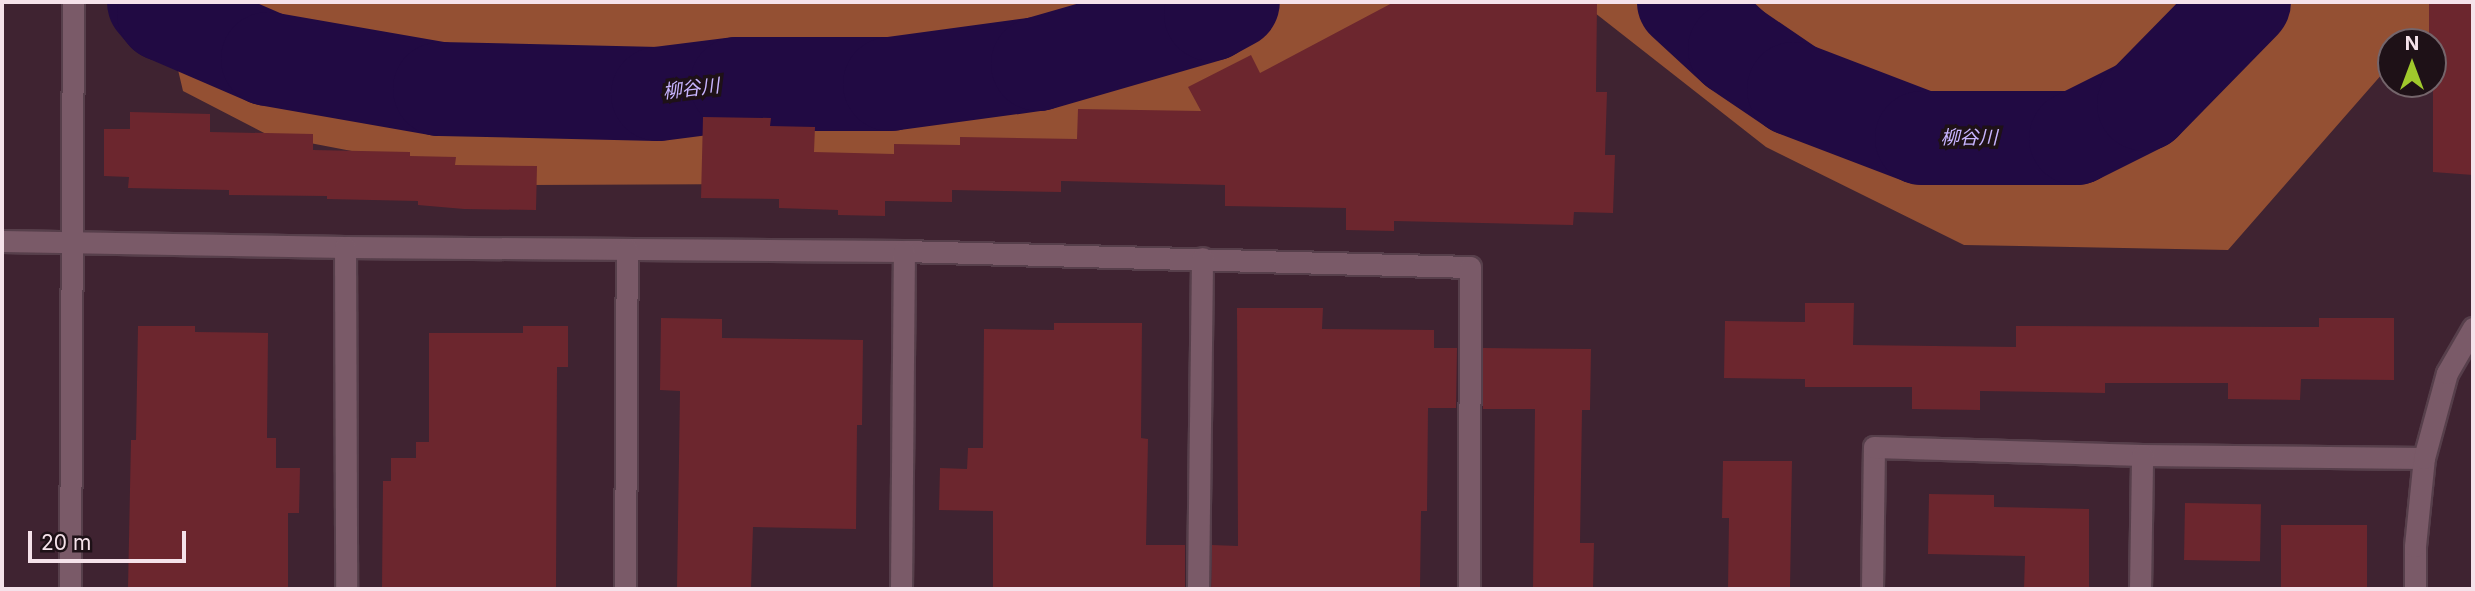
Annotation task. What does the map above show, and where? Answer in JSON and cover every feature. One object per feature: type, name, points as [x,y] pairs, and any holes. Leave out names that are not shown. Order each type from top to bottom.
[{"type":"street","points":[[70,589],[74,240],[73,2]]},
{"type":"street","points":[[2,241],[74,240],[345,247],[904,251],[1470,267],[1469,589]]},
{"type":"street","points":[[345,247],[346,589]]},
{"type":"street","points":[[625,589],[627,249]]},
{"type":"street","points":[[901,589],[904,251]]},
{"type":"street","points":[[1198,589],[1202,258]]},
{"type":"street","points":[[2415,589],[2415,547],[2424,458],[2447,373],[2473,328]]},
{"type":"street","points":[[1872,589],[1874,447],[2142,455],[2424,458]]},
{"type":"street","points":[[2140,589],[2142,455]]},
{"type":"shaded area","points":[[162,2],[1455,2],[1439,4],[1139,150],[779,184],[529,185],[268,135],[183,91]]},
{"type":"shaded area","points":[[1581,2],[2473,2],[2473,21],[2447,36],[2447,28],[2377,28],[2377,80],[2228,250],[1964,245],[1766,147]]},
{"type":"building","points":[[1394,2],[1597,3],[1596,92],[1607,92],[1605,155],[1615,155],[1613,213],[1574,212],[1573,225],[1394,221],[1394,231],[1346,230],[1346,208],[1225,206],[1225,185],[1061,181],[1061,192],[952,190],[952,202],[885,201],[885,216],[838,215],[838,210],[779,208],[779,199],[701,198],[703,117],[771,118],[770,126],[815,127],[814,152],[894,154],[894,144],[960,145],[960,137],[1077,139],[1078,109],[1201,111],[1188,87],[1251,55],[1260,73]]},
{"type":"building","points":[[2429,2],[2473,2],[2473,175],[2433,172],[2433,98],[2447,98],[2447,28],[2429,28]]},
{"type":"building","points":[[130,112],[210,114],[210,132],[313,134],[313,150],[410,152],[410,156],[456,157],[455,165],[537,166],[536,210],[464,209],[418,205],[418,201],[327,199],[327,196],[229,195],[229,190],[128,188],[129,177],[104,176],[104,129],[130,129]]},
{"type":"building","points":[[1805,303],[1854,303],[1853,345],[2016,347],[2016,326],[2319,327],[2319,318],[2394,318],[2394,380],[2301,379],[2300,400],[2228,399],[2228,383],[2105,383],[2105,393],[1980,391],[1980,410],[1912,409],[1912,387],[1805,387],[1805,379],[1724,378],[1725,321],[1805,322]]},
{"type":"building","points":[[1237,308],[1323,308],[1322,329],[1434,330],[1434,348],[1457,348],[1456,408],[1428,408],[1427,511],[1421,511],[1420,589],[1211,589],[1212,545],[1238,546]]},
{"type":"building","points":[[661,318],[722,319],[722,338],[863,340],[862,425],[857,425],[856,529],[753,527],[751,589],[677,589],[680,391],[660,390]]},
{"type":"building","points":[[1054,323],[1142,323],[1141,438],[1148,439],[1146,545],[1185,545],[1185,589],[993,589],[993,511],[939,510],[940,468],[967,469],[968,448],[983,448],[984,329],[1054,330]]},
{"type":"building","points":[[138,326],[195,326],[195,332],[268,333],[267,438],[276,438],[276,468],[300,468],[299,513],[288,513],[288,589],[128,589],[131,440],[136,440]]},
{"type":"building","points":[[523,326],[568,326],[568,367],[557,367],[556,589],[382,589],[383,481],[391,481],[391,458],[416,458],[416,442],[429,442],[429,333],[523,333]]},
{"type":"building","points":[[1483,348],[1591,349],[1590,410],[1582,410],[1580,543],[1594,543],[1593,589],[1533,589],[1535,409],[1483,409]]},
{"type":"building","points":[[1723,461],[1792,461],[1790,589],[1728,589],[1729,518],[1722,518]]},
{"type":"building","points":[[1929,494],[1994,495],[1994,507],[2089,509],[2089,589],[2024,589],[2025,556],[1928,554]]},
{"type":"building","points":[[2185,503],[2261,504],[2260,561],[2184,560]]},
{"type":"building","points":[[2281,525],[2367,525],[2367,589],[2281,589]]},
{"type":"waterway","name":"柳谷川","points":[[154,2],[164,14],[268,59],[440,89],[658,94],[737,84],[890,84],[1038,64],[1211,14],[1233,2]]},
{"type":"waterway","name":"柳谷川","points":[[1684,2],[1735,49],[1794,89],[1922,138],[2076,138],[2144,104],[2244,2]]}]
